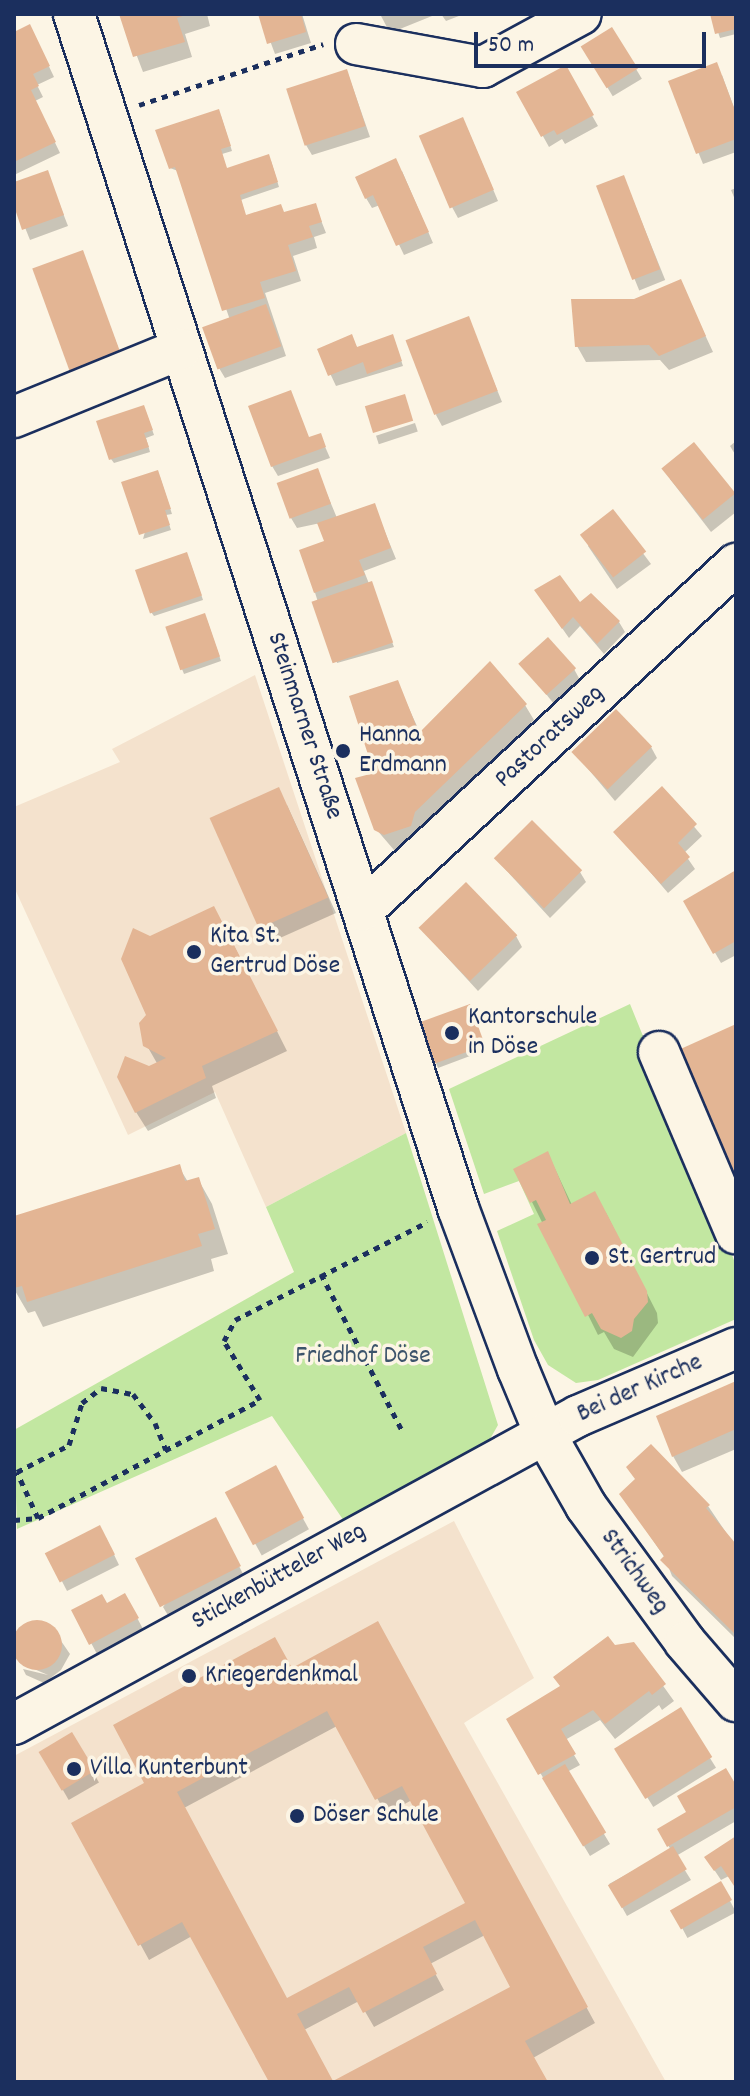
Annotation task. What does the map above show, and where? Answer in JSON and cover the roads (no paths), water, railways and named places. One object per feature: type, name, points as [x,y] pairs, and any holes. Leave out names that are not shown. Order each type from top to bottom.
[{"type":"street","name":"Steinmarner Straße","points":[[74,14],[458,1208],[545,1434]]},
{"type":"street","points":[[356,44],[483,67],[581,14]]},
{"type":"street","points":[[14,417],[181,349]]},
{"type":"street","name":"Pastoratsweg","points":[[363,910],[736,564]]},
{"type":"street","points":[[659,1052],[736,1233]]},
{"type":"street","name":"Bei der Kirche","points":[[545,1434],[736,1348]]},
{"type":"street","name":"Strichweg","points":[[545,1434],[640,1584],[736,1701]]},
{"type":"street","name":"Stickenbütteler Weg","points":[[14,1724],[545,1434]]},
{"type":"place","name":"Hanna Erdmann","points":[[343,751]]},
{"type":"place","name":"Kita St. Gertrud Döse","points":[[194,952]]},
{"type":"place","name":"Kantorschule in Döse","points":[[452,1033]]},
{"type":"place","name":"St. Gertrud","points":[[592,1258]]},
{"type":"place","name":"Kriegerdenkmal","points":[[189,1676]]},
{"type":"place","name":"Villa Kunterbunt","points":[[74,1769]]},
{"type":"place","name":"Döser Schule","points":[[297,1816]]},
{"type":"park label","name":"Friedhof Döse","points":[[363,1357]]}]
